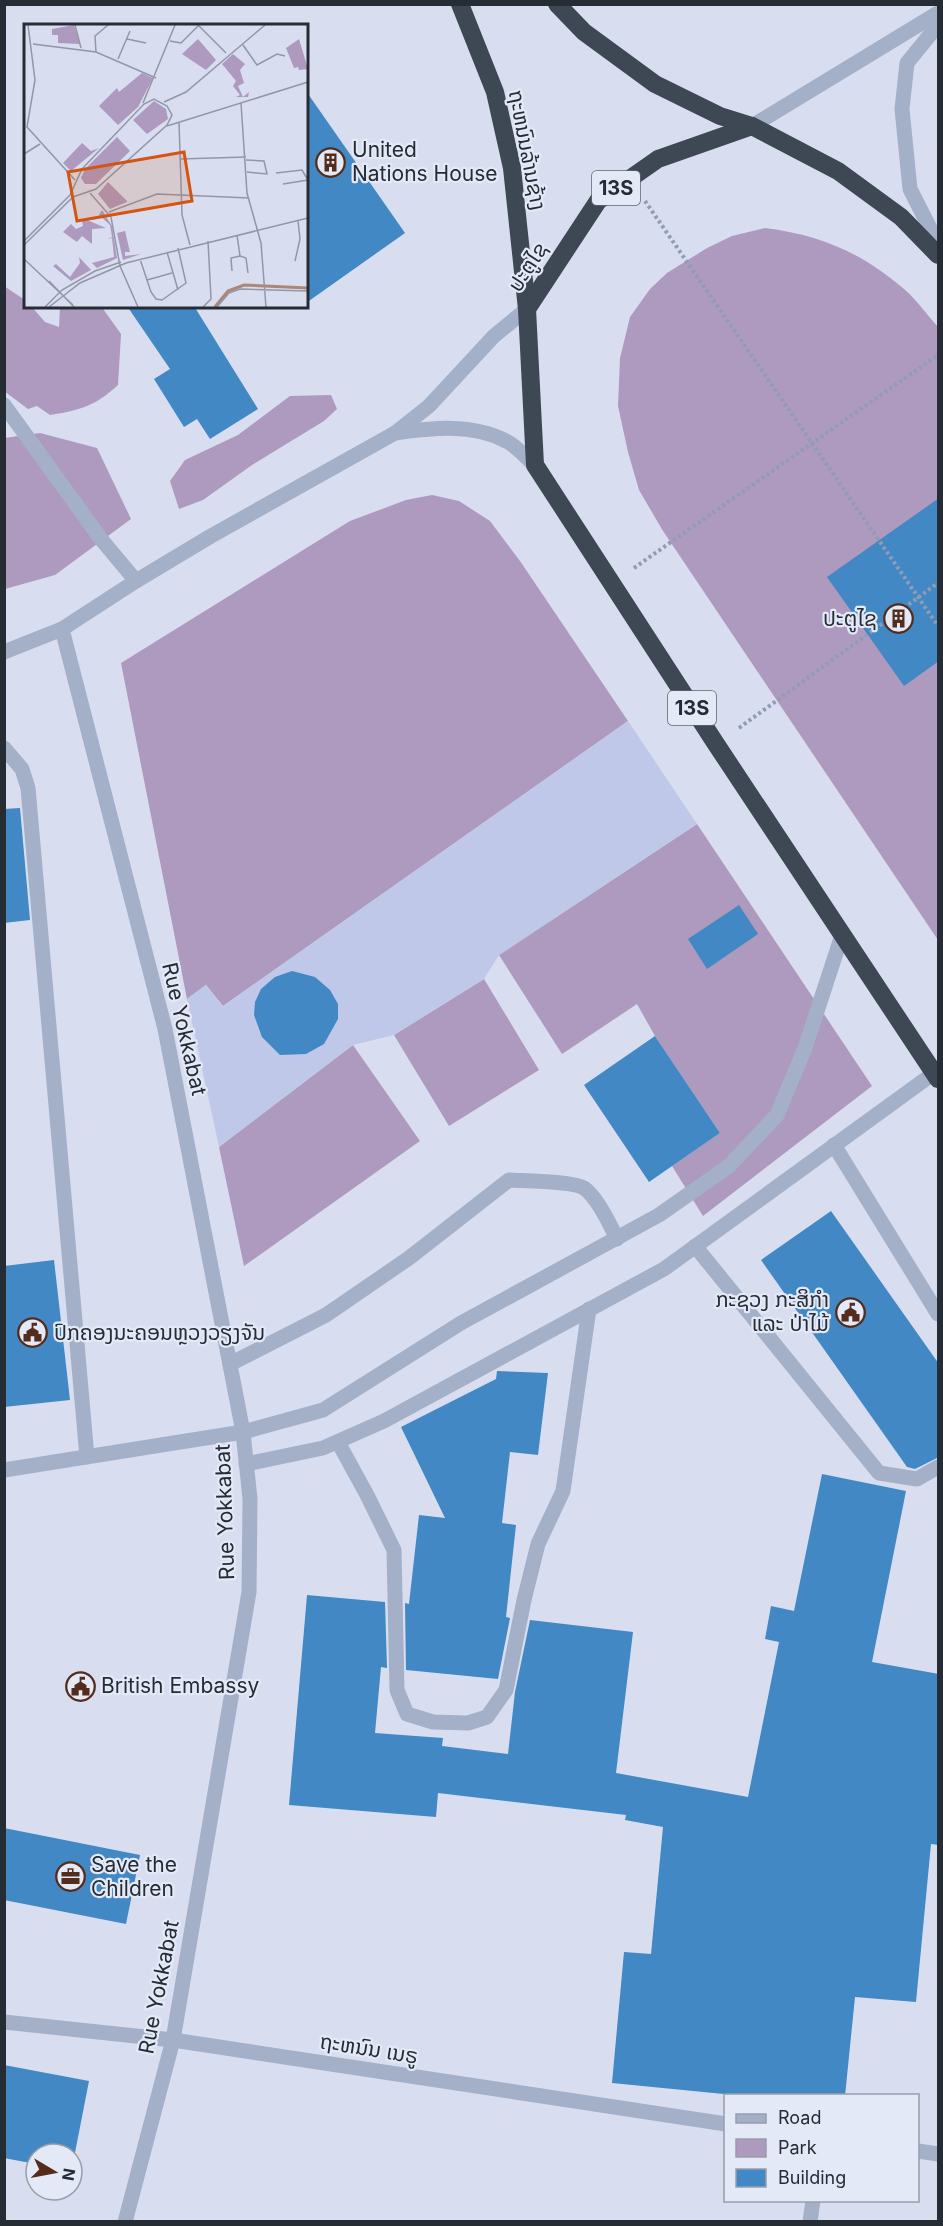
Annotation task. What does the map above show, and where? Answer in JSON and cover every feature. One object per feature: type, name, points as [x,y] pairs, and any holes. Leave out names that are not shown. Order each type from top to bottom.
[{"type":"highway","name":"ຖະຫນົນລ້ານຊ້າງ","points":[[460,4],[495,92],[512,168],[527,309]]},
{"type":"highway","points":[[557,4],[584,32],[655,84],[720,116],[752,126],[838,171],[901,217],[939,255]]},
{"type":"highway","name":"ປະຕູໄຊ","points":[[752,126],[658,159],[598,201],[527,309],[535,465],[936,1076]]},
{"type":"street","points":[[752,126],[939,13]]},
{"type":"street","points":[[939,24],[907,63],[902,109],[910,189],[939,244]]},
{"type":"street","points":[[4,652],[62,629],[211,536],[395,433],[429,406],[494,336],[527,309]]},
{"type":"street","points":[[4,405],[101,539],[136,581]]},
{"type":"street","points":[[395,433],[436,428],[473,430],[508,441],[535,465]]},
{"type":"street","name":"Rue Yokkabat","points":[[62,629],[165,1029],[243,1432],[250,1499],[249,1592],[172,2040],[125,2222]]},
{"type":"street","points":[[4,748],[22,769],[28,788],[87,1457]]},
{"type":"street","points":[[4,1470],[243,1432],[323,1410],[461,1323],[659,1215],[729,1166],[777,1115],[806,1048],[842,935]]},
{"type":"street","points":[[246,1464],[323,1448],[384,1421],[664,1269],[834,1145],[936,1076]]},
{"type":"street","points":[[834,1145],[939,1314]]},
{"type":"street","points":[[230,1364],[326,1315],[409,1257],[509,1180],[555,1183],[583,1188],[606,1214],[617,1239]]},
{"type":"street","points":[[695,1246],[879,1473],[917,1479],[939,1467]]},
{"type":"street","points":[[338,1442],[394,1550],[397,1690],[407,1714],[434,1722],[468,1723],[487,1717],[506,1690],[538,1544],[563,1491],[589,1310]]},
{"type":"street","name":"ຖະຫນົນ ເນຣູ","points":[[4,2022],[172,2040],[724,2124]]},
{"type":"street","points":[[919,2151],[939,2154]]},
{"type":"street","points":[[810,2222],[813,2202]]},
{"type":"path","points":[[629,178],[939,626]]},
{"type":"path","points":[[612,584],[939,355]]},
{"type":"path","points":[[716,744],[939,583]]},
{"type":"green space","points":[[765,228],[804,235],[856,255],[904,289],[938,327],[938,940],[663,531],[639,490],[628,452],[618,406],[620,358],[630,317],[650,289],[667,273],[707,248],[732,236]]},
{"type":"green space","points":[[4,286],[24,299],[24,308],[33,308],[45,322],[59,327],[60,308],[102,308],[121,334],[118,385],[87,406],[50,415],[37,406],[28,409],[4,391]]},
{"type":"green space","points":[[331,395],[337,409],[324,421],[252,465],[203,500],[179,509],[170,481],[185,460],[238,435],[290,396]]},
{"type":"green space","points":[[40,433],[97,448],[131,519],[55,575],[5,589],[4,438]]},
{"type":"green space","points":[[432,495],[459,501],[490,521],[520,561],[628,721],[223,1006],[206,985],[187,999],[121,663],[350,521],[406,500]]},
{"type":"green space","points":[[697,824],[872,1086],[703,1216],[672,1166],[720,1133],[655,1036],[637,1004],[562,1054],[499,955]]},
{"type":"green space","points":[[484,979],[539,1070],[449,1126],[394,1035]]},
{"type":"green space","points":[[353,1045],[420,1141],[244,1266],[219,1147]]},
{"type":"shaded area","points":[[628,721],[697,824],[499,955],[484,979],[394,1035],[353,1045],[219,1147],[187,999],[206,985],[223,1006]]},
{"type":"building","name":"United Nations House","points":[[308,94],[405,233],[308,302]]},
{"type":"building","points":[[128,308],[195,308],[258,409],[210,439],[197,419],[184,427],[154,379],[170,369]]},
{"type":"building","name":"ປະຕູໄຊ","points":[[939,498],[939,661],[904,686],[827,577]]},
{"type":"building","points":[[20,808],[30,920],[4,923],[4,809]]},
{"type":"building","points":[[739,905],[758,934],[707,969],[688,939]]},
{"type":"building","points":[[292,971],[315,977],[330,990],[338,1004],[338,1019],[324,1044],[306,1054],[280,1055],[262,1037],[254,1015],[255,1002],[261,989],[275,977]]},
{"type":"building","points":[[655,1036],[720,1133],[649,1182],[584,1085]]},
{"type":"building","name":"ກະຊວງ ກະສິກຳ ແລະ ປ່າໄມ້","points":[[831,1211],[939,1364],[939,1457],[915,1469],[907,1467],[761,1260]]},
{"type":"building","name":"ປົກຄອງນະຄອນຫຼວງວຽງຈັນ","points":[[54,1260],[70,1400],[4,1407],[4,1266]]},
{"type":"building","points":[[497,1371],[548,1373],[538,1455],[510,1452],[502,1523],[516,1525],[506,1617],[510,1618],[498,1679],[406,1670],[405,1603],[409,1604],[419,1515],[445,1518],[401,1427],[496,1379]]},
{"type":"building","points":[[822,1474],[906,1491],[872,1662],[939,1674],[939,1845],[931,1844],[916,2002],[855,1997],[845,2094],[724,2094],[612,2083],[624,1952],[651,1954],[663,1827],[625,1820],[626,1815],[438,1793],[436,1817],[289,1805],[307,1595],[385,1602],[387,1668],[381,1667],[375,1733],[443,1738],[442,1746],[508,1754],[515,1692],[530,1620],[633,1632],[616,1773],[748,1797],[779,1642],[765,1639],[771,1606],[794,1611]]},
{"type":"building","name":"Save the Children","points":[[4,1828],[140,1855],[126,1924],[4,1900]]},
{"type":"building","points":[[4,2065],[89,2081],[77,2142],[24,2142],[24,2162],[4,2158]]},
{"type":"place","name":"United Nations House","points":[[331,162]]},
{"type":"place","name":"ປະຕູໄຊ","points":[[898,619]]},
{"type":"place","name":"ກະຊວງ ກະສິກຳ ແລະ ປ່າໄມ້","points":[[850,1312]]},
{"type":"place","name":"ປົກຄອງນະຄອນຫຼວງວຽງຈັນ","points":[[33,1333]]},
{"type":"place","name":"British Embassy","points":[[80,1686]]},
{"type":"place","name":"Save the Children","points":[[70,1877]]}]
